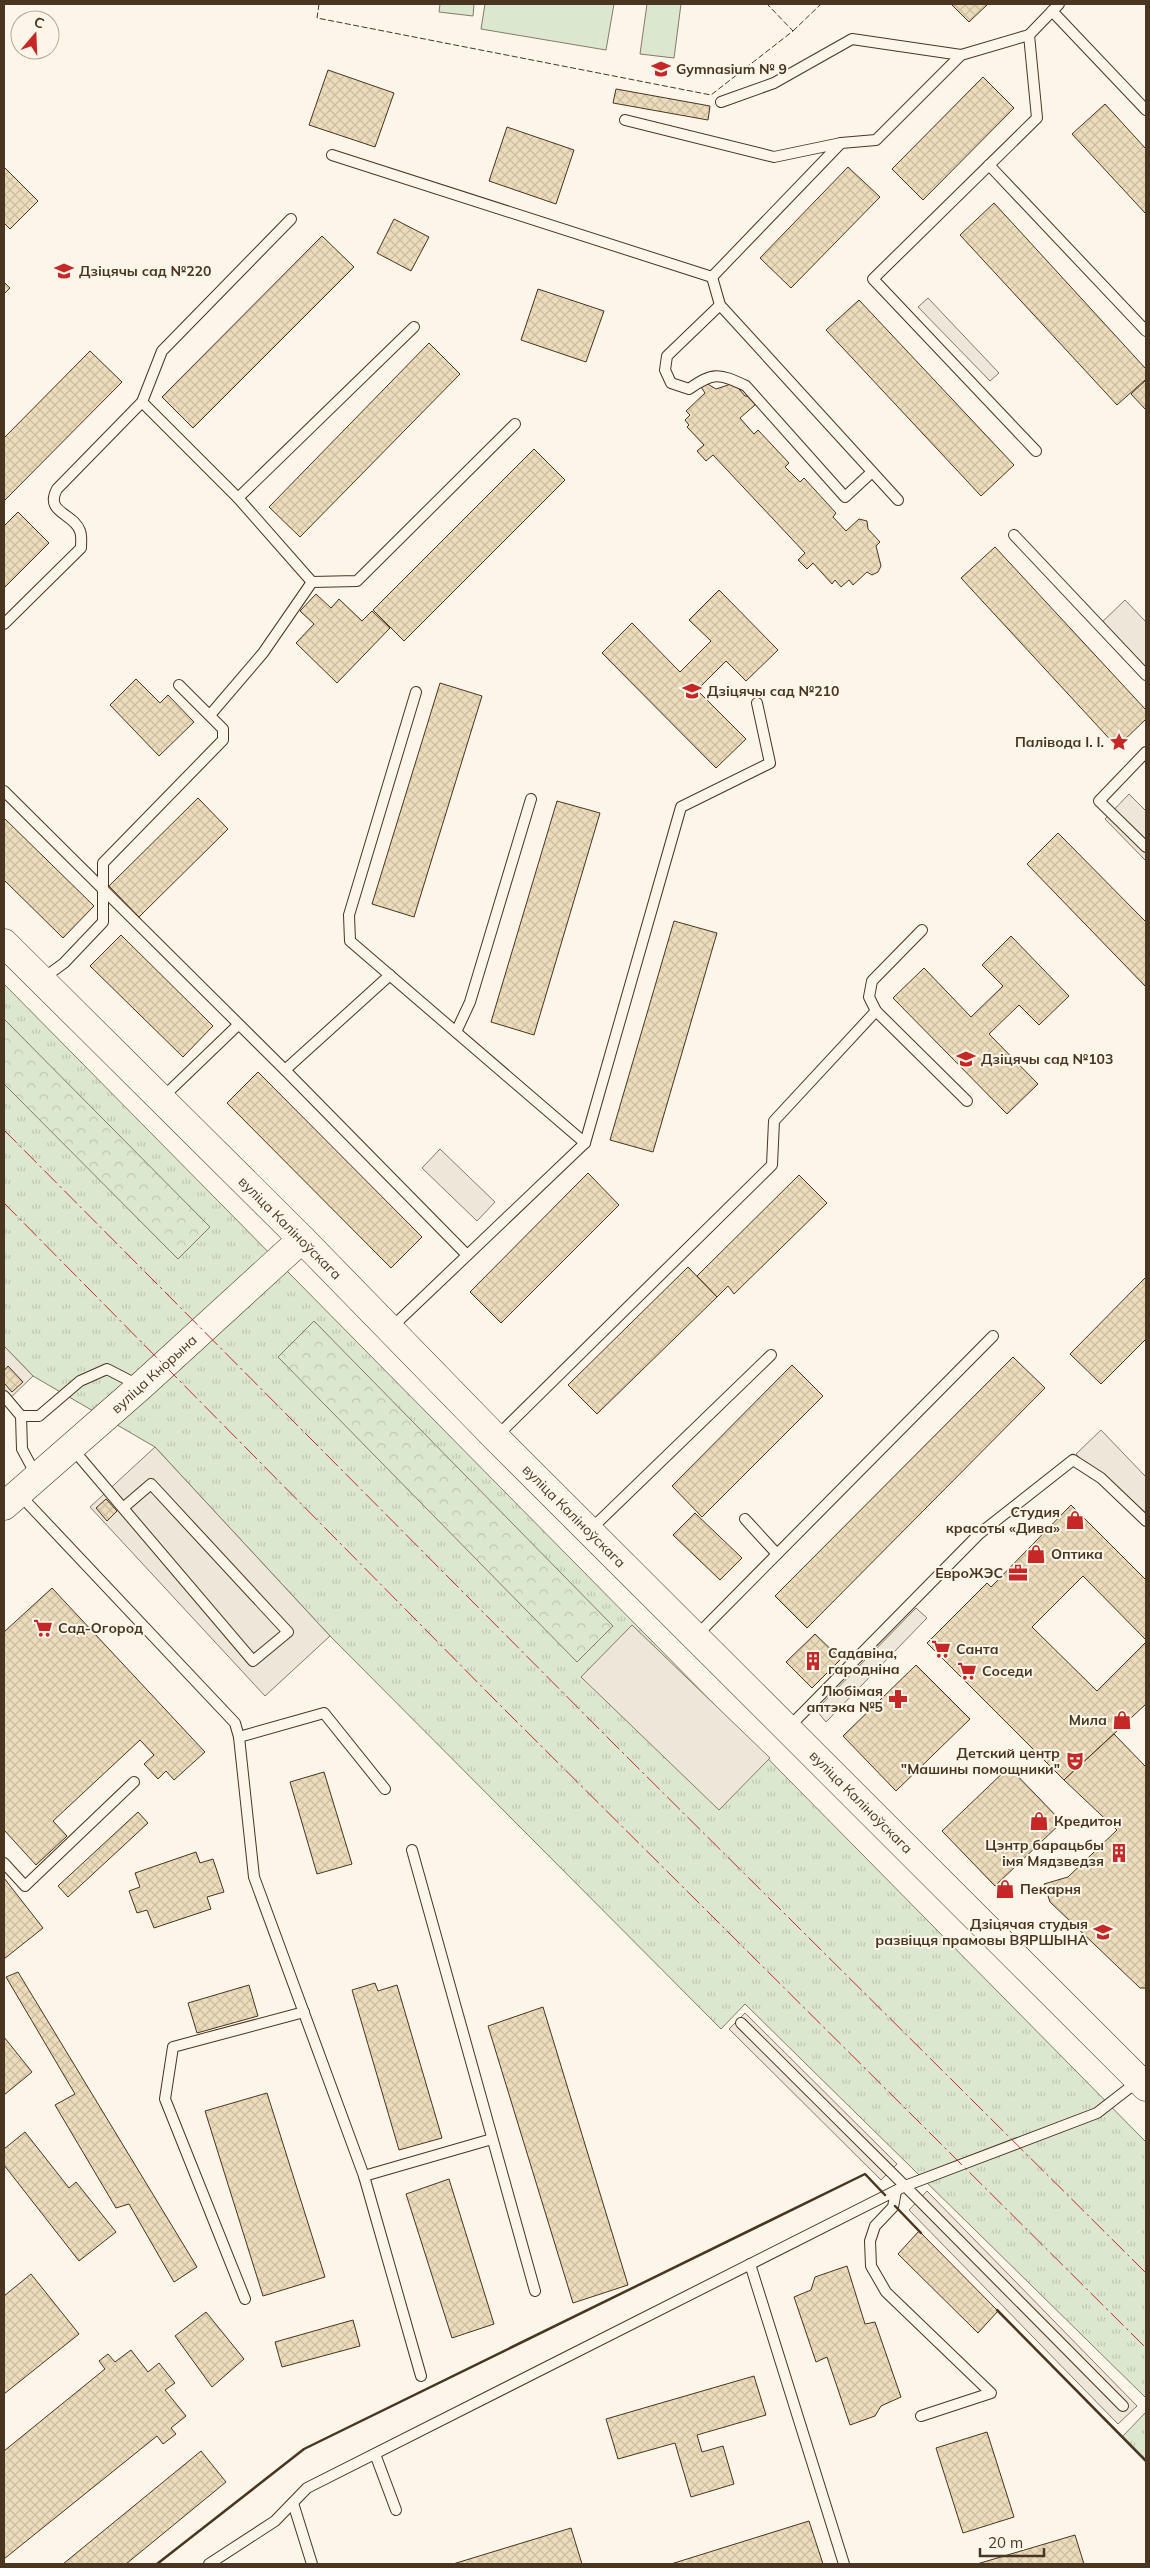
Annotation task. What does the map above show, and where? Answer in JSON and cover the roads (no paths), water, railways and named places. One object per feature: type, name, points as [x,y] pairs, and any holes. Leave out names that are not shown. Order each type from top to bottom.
[{"type":"main road","name":"вуліца Каліноўскага","points":[[4,943],[302,1238],[496,1438],[787,1729],[1144,2080]]},
{"type":"main road","name":"вуліца Кнорына","points":[[20,1492],[141,1386],[302,1238]]},
{"type":"lane","points":[[721,102],[774,83],[852,39],[961,55],[1029,35],[1056,7],[1146,110]]},
{"type":"lane","points":[[1029,35],[1036,118],[873,279],[1036,451]]},
{"type":"lane","points":[[625,120],[774,157],[841,143],[876,140],[961,55]]},
{"type":"lane","points":[[712,277],[841,143]]},
{"type":"lane","points":[[332,155],[712,277]]},
{"type":"lane","points":[[989,165],[1146,331]]},
{"type":"lane","points":[[4,624],[81,548],[81,533],[78,527],[55,506],[53,496],[57,489],[142,402],[162,351],[291,219]]},
{"type":"lane","points":[[712,277],[720,305],[898,500]]},
{"type":"lane","points":[[720,305],[667,356],[664,370],[671,383],[688,389],[707,376],[728,377],[746,386],[844,497],[872,472]]},
{"type":"lane","points":[[238,498],[414,326]]},
{"type":"lane","points":[[142,402],[238,498],[312,582],[357,581],[515,424]]},
{"type":"lane","points":[[1014,535],[1146,675]]},
{"type":"lane","points":[[210,715],[263,653],[312,582]]},
{"type":"lane","points":[[41,980],[64,963],[102,922],[103,863],[223,740],[223,729],[179,685]]},
{"type":"lane","points":[[416,692],[349,915],[350,941],[585,1144]]},
{"type":"lane","points":[[390,1329],[585,1144],[681,807],[770,763],[757,703]]},
{"type":"lane","points":[[1146,752],[1099,801],[1146,848]]},
{"type":"lane","points":[[4,791],[285,1070],[467,1255]]},
{"type":"lane","points":[[456,1032],[470,1002],[531,799]]},
{"type":"lane","points":[[922,930],[872,981],[869,997],[876,1011],[967,1101]]},
{"type":"lane","points":[[285,1070],[390,975]]},
{"type":"lane","points":[[496,1438],[772,1166],[774,1120],[876,1011]]},
{"type":"lane","points":[[161,1099],[238,1025]]},
{"type":"lane","points":[[696,1637],[992,1336]]},
{"type":"lane","points":[[589,1531],[771,1355]]},
{"type":"lane","points":[[21,1416],[39,1416],[80,1380],[107,1369],[141,1386]]},
{"type":"lane","points":[[4,1396],[21,1416],[20,1492],[235,1723],[239,1737],[254,1877],[364,2176],[421,2376]]},
{"type":"lane","points":[[70,1447],[253,1661],[288,1632],[151,1484],[123,1508]]},
{"type":"lane","points":[[787,1729],[814,1704],[979,1534],[1073,1460],[1101,1478],[1146,1521]]},
{"type":"lane","points":[[745,1519],[778,1554]]},
{"type":"lane","points":[[239,1737],[324,1713],[385,1789]]},
{"type":"lane","points":[[4,1863],[25,1886],[134,1782]]},
{"type":"lane","points":[[412,1850],[535,2292]]},
{"type":"lane","points":[[245,2299],[165,2099],[173,2047],[304,2012]]},
{"type":"lane","points":[[741,2023],[900,2189],[1123,2406]]},
{"type":"lane","points":[[209,2564],[275,2521],[307,2488],[900,2189],[1097,2114],[1144,2080]]},
{"type":"lane","points":[[364,2176],[492,2139]]},
{"type":"lane","points":[[900,2189],[893,2207],[875,2226],[870,2241],[872,2266],[886,2292],[991,2393],[921,2416]]},
{"type":"lane","points":[[750,2264],[844,2564]]},
{"type":"lane","points":[[375,2454],[396,2510]]},
{"type":"lane","points":[[293,2502],[312,2564]]},
{"type":"place","name":"Gymnasium № 9","points":[[661,69]]},
{"type":"place","name":"Дзіцячы сад №220","points":[[64,271]]},
{"type":"place","name":"Дзіцячы сад №210","points":[[692,691]]},
{"type":"place","name":"Палівода І. І.","points":[[1119,742]]},
{"type":"place","name":"Дзіцячы сад №103","points":[[966,1059]]},
{"type":"place","name":"Студия красоты «Дива»","points":[[1075,1520]]},
{"type":"place","name":"Оптика","points":[[1036,1554]]},
{"type":"place","name":"ЕвроЖЭС","points":[[1018,1573]]},
{"type":"place","name":"Сад-Огород","points":[[43,1628]]},
{"type":"place","name":"Санта","points":[[941,1649]]},
{"type":"place","name":"Садавіна, гародніна","points":[[813,1661]]},
{"type":"place","name":"Соседи","points":[[967,1671]]},
{"type":"place","name":"Любімая аптэка №5","points":[[898,1699]]},
{"type":"place","name":"Мила","points":[[1122,1720]]},
{"type":"place","name":"Детский центр \"Машины помощники\"","points":[[1075,1761]]},
{"type":"place","name":"Кредитон","points":[[1039,1821]]},
{"type":"place","name":"Цэнтр барацьбы імя Мядзведзя","points":[[1119,1853]]},
{"type":"place","name":"Пекарня","points":[[1005,1889]]},
{"type":"place","name":"Дзіцячая студыя развіцця прамовы ВЯРШЫНА","points":[[1103,1932]]}]
